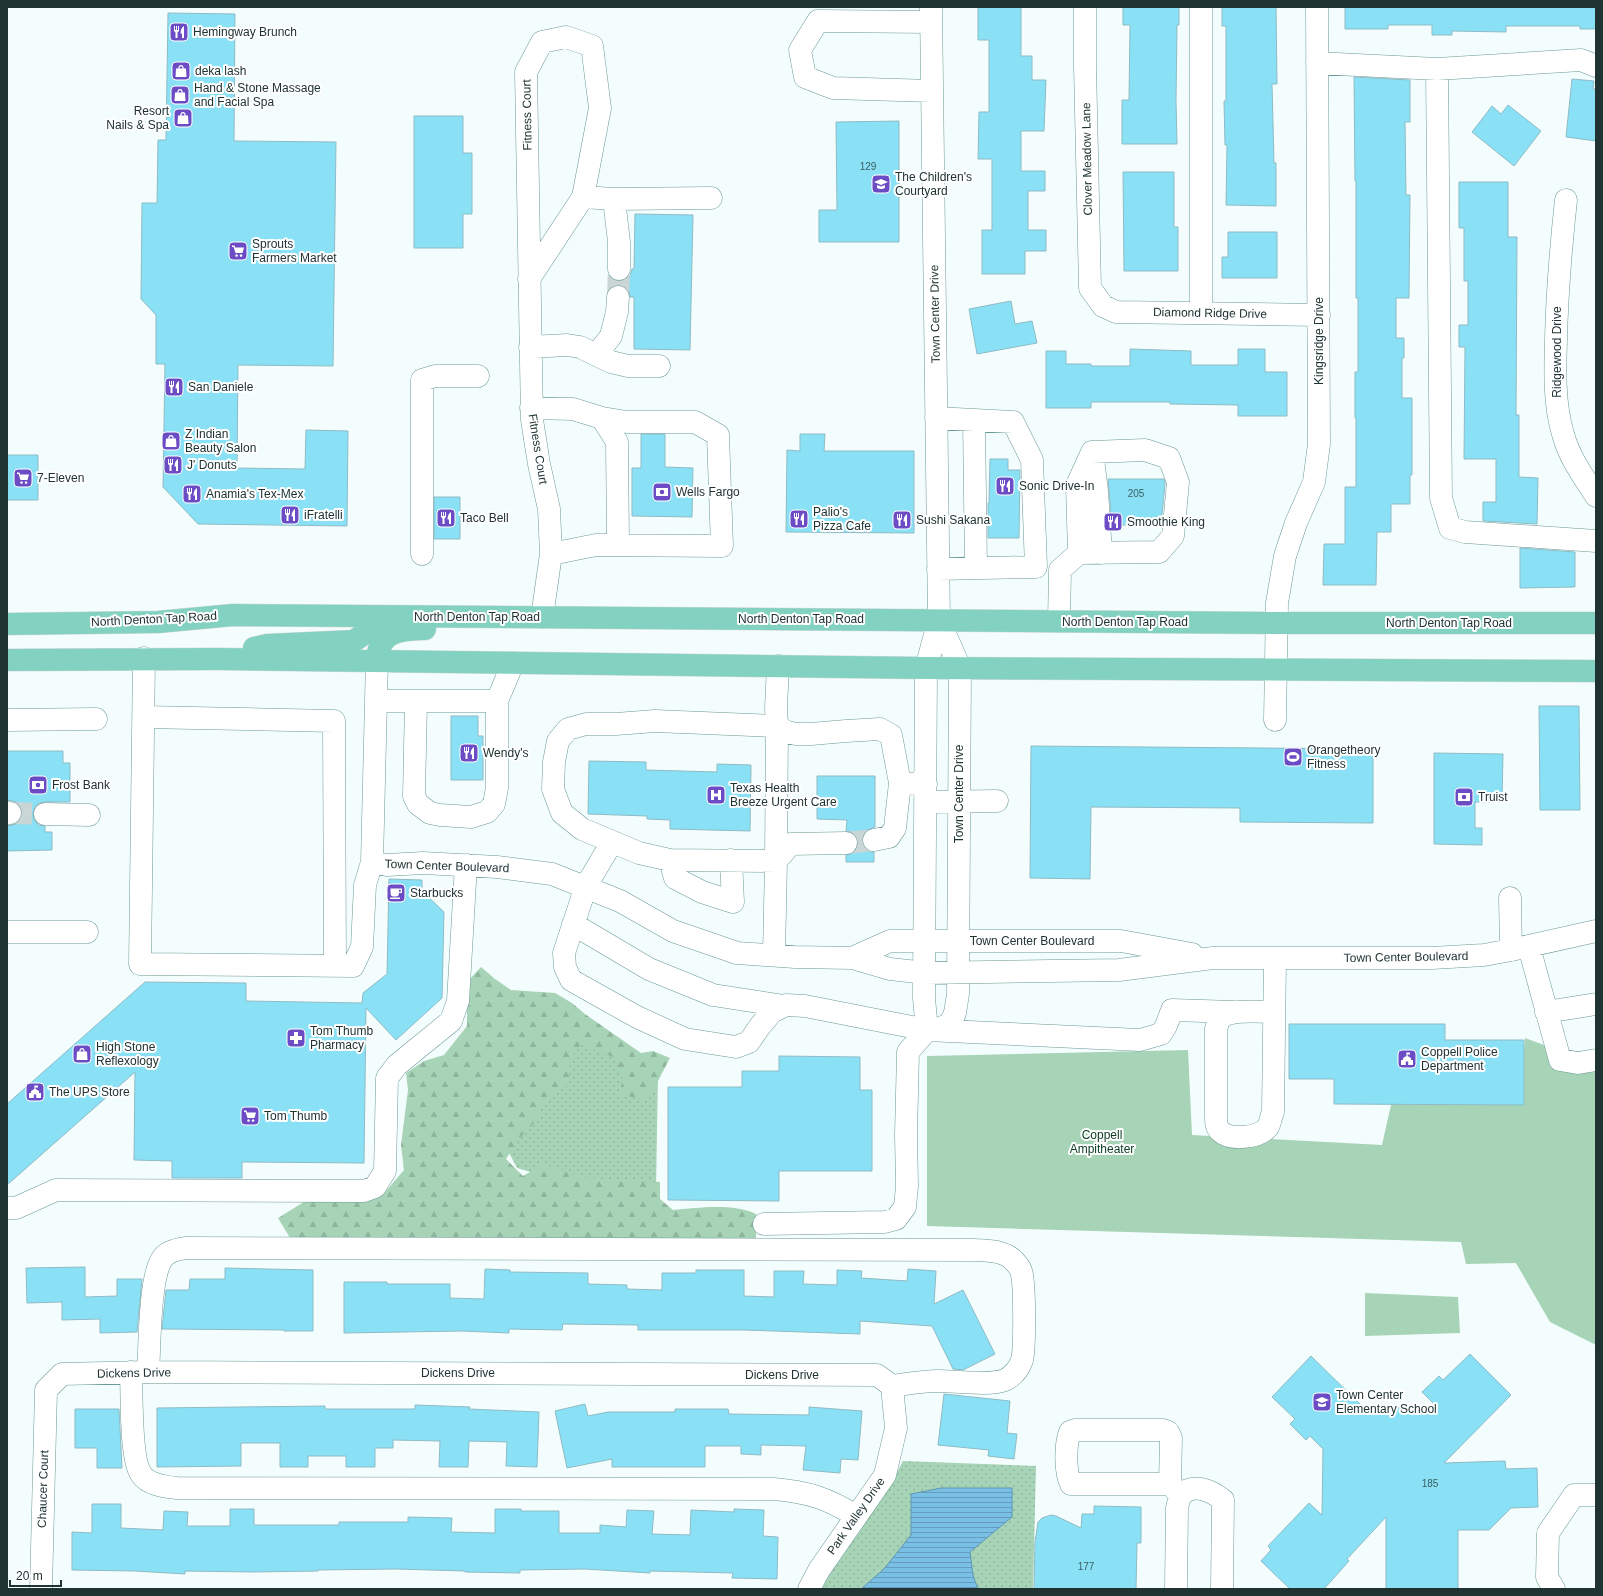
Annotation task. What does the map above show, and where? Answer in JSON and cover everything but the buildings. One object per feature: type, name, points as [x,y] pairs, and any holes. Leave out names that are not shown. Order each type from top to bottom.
[{"type":"main road","name":"North Denton Tap Road","points":[[7,624],[158,622],[232,615],[1277,623],[1596,623]]},
{"type":"main road","points":[[218,659],[267,645],[354,641],[364,635],[378,616]]},
{"type":"main road","points":[[377,660],[381,644],[388,636],[396,631],[478,629],[531,617]]},
{"type":"main road","points":[[7,660],[144,658],[926,668],[1596,671]]},
{"type":"street","name":"Clover Meadow Lane","points":[[1086,7],[1085,74],[1090,288],[1103,306]]},
{"type":"street","points":[[1201,7],[1201,313]]},
{"type":"street","name":"Kingsridge Drive","points":[[1275,720],[1278,603],[1285,556],[1296,523],[1314,482],[1318,444],[1319,314],[1317,7]]},
{"type":"street","points":[[931,14],[818,20],[800,50],[805,77],[833,88],[932,92]]},
{"type":"street","name":"Town Center Drive","points":[[931,14],[939,620],[926,668],[926,972],[924,998],[927,1030],[938,1029],[950,1024],[955,1013],[958,997],[960,668],[939,620]]},
{"type":"street","name":"Fitness Court","points":[[529,279],[583,197],[600,108],[592,46],[566,37],[542,42],[526,72],[529,279],[530,347],[531,408],[539,464],[549,508],[551,554],[531,617]]},
{"type":"street","points":[[1317,63],[1437,69],[1581,60],[1596,66]]},
{"type":"street","points":[[1437,69],[1441,498],[1450,528],[1465,532],[1596,541]]},
{"type":"street","points":[[583,197],[614,199],[710,198]]},
{"type":"street","points":[[614,199],[619,242],[619,269]]},
{"type":"street","name":"Ridgewood Drive","points":[[1566,200],[1557,293],[1555,363],[1557,405],[1563,434],[1571,456],[1596,496]]},
{"type":"street","points":[[597,354],[611,336],[617,312],[618,297]]},
{"type":"street","name":"Diamond Ridge Drive","points":[[1103,306],[1116,312],[1319,314]]},
{"type":"street","points":[[530,347],[567,345],[597,354],[611,362],[628,366],[659,366]]},
{"type":"street","points":[[422,554],[422,380],[435,376],[478,376]]},
{"type":"street","points":[[531,408],[573,409],[602,418],[627,422],[695,422],[718,435],[722,546],[596,545],[551,554]]},
{"type":"street","points":[[602,418],[617,442],[618,545]]},
{"type":"street","points":[[936,418],[1012,422],[1032,460],[1036,567]]},
{"type":"street","points":[[974,421],[976,568]]},
{"type":"street","points":[[1059,621],[1060,570],[1079,553],[1159,552],[1173,536],[1178,482],[1168,458],[1145,450],[1092,452]]},
{"type":"street","points":[[1092,452],[1097,491],[1101,553]]},
{"type":"street","points":[[1079,553],[1077,485],[1092,452]]},
{"type":"street","points":[[938,569],[1036,567],[1060,570]]},
{"type":"street","points":[[144,658],[140,964],[353,966],[362,947],[365,885],[372,862]]},
{"type":"street","name":"Town Center Boulevard","points":[[377,660],[372,862],[387,865],[423,863],[498,867],[552,874],[586,886],[620,901],[673,931],[737,953],[852,958],[890,969],[926,972],[958,973],[1119,970],[1213,958],[1432,958],[1484,955],[1520,949],[1596,931]]},
{"type":"street","points":[[416,701],[414,796],[418,804],[430,813],[471,817],[487,812],[494,804],[497,788],[497,701],[513,663]]},
{"type":"street","points":[[774,955],[776,861],[776,708],[778,666]]},
{"type":"street","points":[[376,701],[497,701]]},
{"type":"street","points":[[144,717],[334,721],[335,966]]},
{"type":"street","points":[[7,720],[96,719]]},
{"type":"street","points":[[846,843],[791,844],[776,861],[670,860],[639,853],[582,829],[562,813],[553,789],[554,762],[558,741],[568,730],[586,724],[616,724],[655,721],[777,726],[787,732],[811,734],[880,730],[891,736],[900,783],[895,828],[889,837],[874,840]]},
{"type":"street","points":[[900,783],[926,793],[959,802],[997,801]]},
{"type":"street","points":[[45,814],[89,815]]},
{"type":"street","points":[[612,842],[586,886],[564,953],[565,967],[571,980],[637,1018],[685,1039],[736,1047],[749,1042],[772,1012],[784,1006]]},
{"type":"street","points":[[670,860],[675,878],[702,892],[733,902],[731,860]]},
{"type":"street","points":[[7,1208],[16,1208],[56,1190],[364,1190],[375,1187],[385,1171],[387,1078],[397,1065],[451,1021],[458,1001],[466,865]]},
{"type":"street","points":[[1510,898],[1520,949],[1546,1012],[1560,1060],[1578,1063],[1596,1060]]},
{"type":"street","points":[[573,924],[649,969],[713,995],[784,1006],[805,1006],[927,1030],[1140,1040],[1161,1034],[1166,1026],[1172,1010],[1274,1012]]},
{"type":"street","points":[[7,932],[87,932]]},
{"type":"street","name":"Town Center Boulevard","points":[[852,958],[890,941],[1121,941],[1213,958]]},
{"type":"street","points":[[1234,1012],[1219,1020],[1216,1029],[1217,1125],[1221,1132],[1228,1136],[1255,1136],[1268,1127],[1273,1112],[1275,958]]},
{"type":"street","points":[[1546,1012],[1596,1004]]},
{"type":"street","points":[[764,1224],[885,1222],[896,1219],[905,1207],[908,1052],[927,1030]]},
{"type":"street","name":"Dickens Drive","points":[[46,1390],[62,1374],[139,1372],[992,1382],[1005,1380],[1017,1371],[1022,1359],[1024,1347],[1023,1286],[1021,1272],[1014,1261],[1004,1254],[991,1251],[974,1250],[186,1248],[173,1250],[162,1258],[156,1272],[139,1372],[134,1452],[141,1475],[156,1486],[177,1488],[774,1489],[800,1491],[817,1496],[837,1504],[856,1516]]},
{"type":"street","name":"Park Valley Drive","points":[[809,1589],[819,1570],[885,1475],[896,1428],[885,1381]]},
{"type":"street","name":"Chaucer Court","points":[[41,1589],[46,1390]]},
{"type":"street","points":[[1176,1589],[1177,1508],[1176,1490],[1170,1438],[1168,1432],[1163,1430],[1075,1430],[1070,1432],[1068,1439],[1067,1476],[1071,1484],[1176,1490],[1202,1488],[1217,1495],[1223,1500],[1222,1589]]},
{"type":"street","points":[[1554,1589],[1547,1577],[1548,1533],[1574,1495],[1596,1495]]},
{"type":"green space","points":[[481,967],[511,990],[555,993],[572,1003],[585,1014],[641,1053],[653,1051],[670,1058],[648,1100],[621,1095],[622,1076],[616,1058],[581,1045],[570,1059],[569,1084],[543,1102],[538,1119],[519,1139],[506,1159],[523,1176],[543,1164],[581,1176],[660,1182],[660,1199],[673,1210],[704,1207],[726,1207],[737,1208],[756,1214],[756,1245],[290,1238],[278,1218],[307,1200],[372,1196],[386,1191],[404,1170],[401,1145],[408,1090],[406,1073],[424,1061],[444,1055],[467,1026],[465,984]]},
{"type":"green space","points":[[573,1018],[658,1070],[656,1191],[595,1191],[517,1168],[503,1141]]},
{"type":"green space","name":"Coppell Ampitheater","points":[[1525,1038],[1596,1063],[1596,1345],[1550,1322],[1516,1263],[1466,1264],[1461,1242],[927,1226],[927,1056],[1188,1050],[1192,1135],[1382,1145],[1393,1096],[1521,1091]]},
{"type":"green space","points":[[1365,1293],[1458,1297],[1460,1333],[1365,1336]]},
{"type":"green space","points":[[903,1461],[1036,1466],[1033,1589],[820,1589],[893,1480]]},
{"type":"water","points":[[941,1488],[1012,1488],[1012,1517],[970,1552],[973,1575],[978,1589],[861,1589],[884,1569],[911,1535],[911,1494]]},
{"type":"tunnel","points":[[618,297],[619,269]]},
{"type":"tunnel","points":[[10,813],[45,814]]},
{"type":"tunnel","points":[[846,843],[874,840]]},
{"type":"place","name":"Hemingway Brunch","points":[[179,32]]},
{"type":"place","name":"deka lash","points":[[181,71]]},
{"type":"place","name":"Hand & Stone Massage and Facial Spa","points":[[180,95]]},
{"type":"place","name":"Resort Nails & Spa","points":[[183,118]]},
{"type":"place","name":"The Children's Courtyard","points":[[881,184]]},
{"type":"place","name":"Sprouts Farmers Market","points":[[238,251]]},
{"type":"place","name":"San Daniele","points":[[174,387]]},
{"type":"place","name":"Z Indian Beauty Salon","points":[[171,441]]},
{"type":"place","name":"J' Donuts","points":[[173,465]]},
{"type":"place","name":"7-Eleven","points":[[23,478]]},
{"type":"place","name":"Sonic Drive-In","points":[[1005,486]]},
{"type":"place","name":"Wells Fargo","points":[[662,492]]},
{"type":"place","name":"Anamia's Tex-Mex","points":[[192,494]]},
{"type":"place","name":"iFratelli","points":[[290,515]]},
{"type":"place","name":"Taco Bell","points":[[446,518]]},
{"type":"place","name":"Palio's Pizza Cafe","points":[[799,519]]},
{"type":"place","name":"Sushi Sakana","points":[[902,520]]},
{"type":"place","name":"Smoothie King","points":[[1113,522]]},
{"type":"place","name":"Wendy's","points":[[469,753]]},
{"type":"place","name":"Orangetheory Fitness","points":[[1293,757]]},
{"type":"place","name":"Frost Bank","points":[[38,785]]},
{"type":"place","name":"Texas Health Breeze Urgent Care","points":[[716,795]]},
{"type":"place","name":"Truist","points":[[1464,797]]},
{"type":"place","name":"Starbucks","points":[[396,893]]},
{"type":"place","name":"Tom Thumb Pharmacy","points":[[296,1038]]},
{"type":"place","name":"High Stone Reflexology","points":[[82,1054]]},
{"type":"place","name":"Coppell Police Department","points":[[1407,1059]]},
{"type":"place","name":"The UPS Store","points":[[35,1092]]},
{"type":"place","name":"Tom Thumb","points":[[250,1116]]},
{"type":"place","name":"Town Center Elementary School","points":[[1322,1402]]}]
